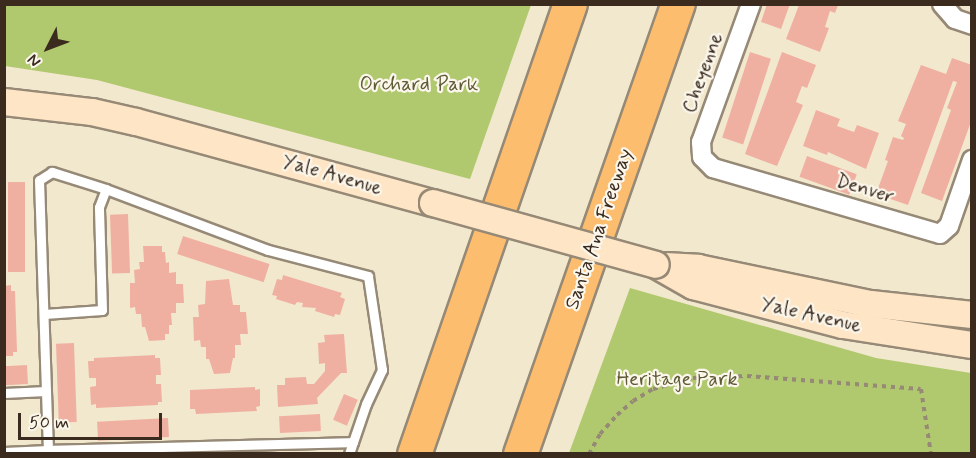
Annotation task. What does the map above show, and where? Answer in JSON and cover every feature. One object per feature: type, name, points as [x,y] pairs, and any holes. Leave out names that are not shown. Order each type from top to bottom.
[{"type":"highway","points":[[414,453],[570,4]]},
{"type":"highway","name":"Santa Ana Freeway","points":[[520,453],[678,4]]},
{"type":"main road","name":"Yale Avenue","points":[[4,102],[82,111],[136,122],[656,265],[698,268],[871,304],[972,315]]},
{"type":"main road","name":"Yale Avenue","points":[[656,265],[693,286],[843,325],[972,345]]},
{"type":"street","name":"Cheyenne","points":[[702,157],[701,142],[751,4]]},
{"type":"street","points":[[942,4],[955,19],[972,25]]},
{"type":"street","name":"Denver","points":[[702,157],[713,168],[940,234],[949,226],[972,160]]},
{"type":"lane","points":[[48,452],[39,180],[52,172],[105,189],[268,250],[368,276],[382,370],[349,453]]},
{"type":"lane","points":[[44,314],[102,310],[99,207],[105,189]]},
{"type":"lane","points":[[4,393],[46,391]]},
{"type":"lane","points":[[4,452],[353,441]]},
{"type":"path","points":[[589,453],[617,415],[633,401],[653,389],[693,378],[747,376],[921,389],[931,453]]},
{"type":"green space","name":"Orchard Park","points":[[4,5],[531,5],[470,179],[97,80],[5,66]]},
{"type":"green space","name":"Heritage Park","points":[[630,288],[876,358],[971,373],[971,453],[569,453]]},
{"type":"building","points":[[767,4],[790,4],[781,29],[761,22]]},
{"type":"building","points":[[799,5],[838,5],[835,13],[830,11],[825,27],[829,28],[820,52],[786,39]]},
{"type":"building","points":[[750,52],[771,59],[743,144],[722,138]]},
{"type":"building","points":[[782,52],[816,65],[807,88],[802,86],[796,102],[803,105],[777,166],[745,154]]},
{"type":"building","points":[[952,58],[972,65],[972,119],[942,201],[921,193],[951,110],[947,108],[957,82],[953,81],[908,205],[876,194],[888,161],[885,160],[893,137],[903,140],[904,138],[901,136],[906,124],[898,121],[921,65],[946,74]]},
{"type":"building","points":[[816,110],[840,119],[837,126],[854,132],[857,125],[879,133],[866,169],[828,152],[827,155],[803,146]]},
{"type":"building","points":[[807,156],[857,174],[849,195],[799,177]]},
{"type":"building","points":[[8,182],[25,182],[25,272],[8,272]]},
{"type":"building","points":[[128,214],[130,273],[112,274],[110,215]]},
{"type":"building","points":[[183,236],[270,264],[264,282],[177,254]]},
{"type":"building","points":[[143,246],[162,246],[166,263],[169,262],[169,273],[176,272],[176,284],[183,284],[184,303],[176,303],[176,313],[171,313],[172,325],[169,325],[169,334],[165,334],[165,340],[149,341],[145,327],[142,327],[141,314],[136,314],[135,307],[130,308],[130,283],[135,283],[134,270],[140,269],[139,262],[144,262]]},
{"type":"building","points":[[283,275],[342,293],[340,297],[345,299],[340,315],[335,314],[334,317],[315,311],[316,308],[302,307],[303,303],[297,302],[295,305],[276,299],[277,296],[272,295],[277,279],[282,280]]},
{"type":"building","points":[[229,279],[233,305],[240,305],[240,312],[246,312],[248,334],[240,334],[241,345],[235,345],[235,358],[233,358],[230,373],[214,374],[209,359],[206,359],[206,347],[201,347],[200,340],[194,341],[193,317],[199,317],[198,305],[205,304],[206,281]]},
{"type":"building","points":[[11,285],[11,291],[15,291],[17,352],[13,352],[13,356],[4,356],[4,286]]},
{"type":"building","points":[[344,334],[347,373],[341,373],[317,398],[318,404],[278,407],[277,385],[285,385],[285,378],[306,377],[307,384],[314,384],[325,371],[325,363],[319,364],[318,343],[325,342],[324,335]]},
{"type":"building","points":[[74,343],[77,422],[59,423],[56,344]]},
{"type":"building","points":[[155,355],[155,358],[160,358],[161,375],[156,375],[156,384],[161,384],[162,402],[158,402],[158,405],[96,408],[96,404],[91,405],[90,387],[96,386],[96,378],[89,378],[88,361],[94,361],[94,358]]},
{"type":"building","points":[[27,365],[28,384],[5,385],[4,366]]},
{"type":"building","points":[[255,387],[255,390],[260,389],[260,406],[256,407],[257,411],[196,414],[195,409],[190,409],[190,390]]},
{"type":"building","points":[[344,394],[358,400],[347,426],[333,420]]},
{"type":"building","points":[[320,414],[321,431],[280,433],[279,416]]},
{"type":"building","points":[[168,418],[169,437],[98,441],[97,422]]}]
